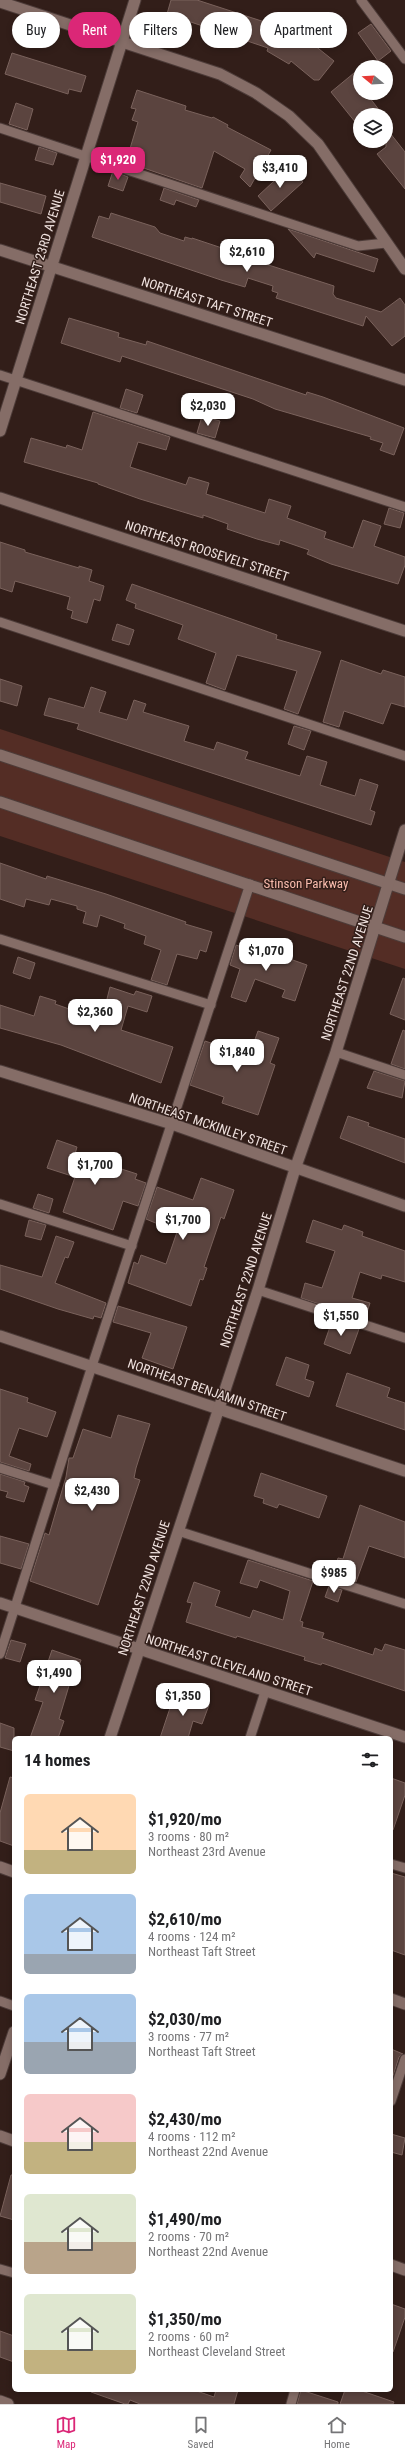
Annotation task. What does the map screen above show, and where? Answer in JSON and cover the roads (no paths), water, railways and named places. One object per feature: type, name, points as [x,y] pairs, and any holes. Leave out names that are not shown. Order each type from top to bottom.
[{"type":"street","name":"NORTHEAST 23RD AVENUE","points":[[0,431],[135,0]]},
{"type":"street","points":[[0,2],[220,74],[256,93],[289,116],[318,144],[405,269]]},
{"type":"street","name":"NORTHEAST TAFT STREET","points":[[0,250],[405,380]]},
{"type":"street","name":"NORTHEAST ROOSEVELT STREET","points":[[0,498],[405,631]]},
{"type":"street","points":[[0,755],[405,889]]},
{"type":"street","points":[[0,802],[250,884],[405,937]]},
{"type":"street","name":"NORTHEAST 22ND AVENUE","points":[[111,1736],[258,1290],[295,1169],[336,1052],[390,884],[405,830]]},
{"type":"street","name":"NORTHEAST MCKINLEY STREET","points":[[0,1071],[172,1124],[295,1169],[405,1206]]},
{"type":"street","name":"NORTHEAST BENJAMIN STREET","points":[[0,1336],[405,1471]]},
{"type":"street","name":"NORTHEAST CLEVELAND STREET","points":[[0,1603],[127,1644],[138,1650],[158,1654],[265,1692],[405,1737]]},
{"type":"street","points":[[0,1867],[12,1871]]},
{"type":"street","points":[[393,2000],[405,2004]]},
{"type":"street","points":[[1,2070],[12,2038]]},
{"type":"street","points":[[0,2136],[12,2140]]},
{"type":"street","points":[[393,2266],[405,2270]]},
{"type":"street","points":[[0,2401],[8,2404]]},
{"type":"lane","points":[[361,0],[405,58]]},
{"type":"lane","points":[[0,128],[358,246],[386,243]]},
{"type":"lane","points":[[0,375],[405,507]]},
{"type":"lane","points":[[0,622],[405,756]]},
{"type":"lane","points":[[0,1654],[92,1366],[250,884]]},
{"type":"lane","points":[[0,939],[211,1005]]},
{"type":"lane","points":[[336,1052],[405,1075]]},
{"type":"lane","points":[[0,1204],[132,1246]]},
{"type":"lane","points":[[258,1290],[405,1338]]},
{"type":"lane","points":[[0,1468],[54,1485]]},
{"type":"lane","points":[[178,1531],[405,1604]]},
{"type":"lane","points":[[251,1736],[265,1692]]},
{"type":"lane","points":[[393,1865],[405,1868]]},
{"type":"lane","points":[[0,2001],[12,2005]]},
{"type":"lane","points":[[393,2095],[405,2059]]},
{"type":"lane","points":[[0,2269],[12,2272]]},
{"type":"lane","points":[[291,2404],[294,2392]]},
{"type":"park label","name":"Stinson Parkway","points":[[306,883]]}]
